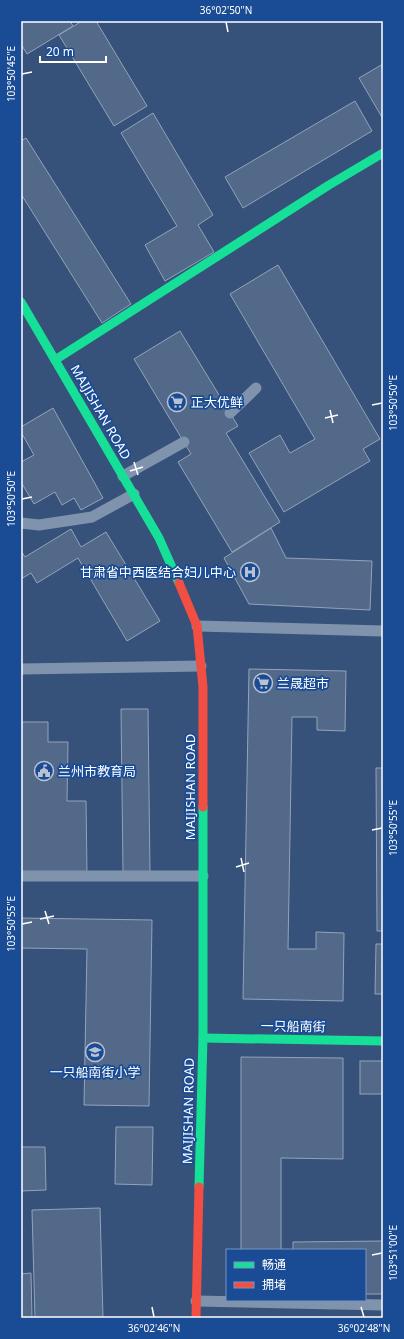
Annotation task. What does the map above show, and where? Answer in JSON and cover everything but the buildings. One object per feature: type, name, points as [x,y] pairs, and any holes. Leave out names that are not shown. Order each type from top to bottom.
[{"type":"street","points":[[55,360],[329,184],[383,152]]},
{"type":"street","name":"MAIJISHAN ROAD","points":[[21,302],[159,538],[197,626],[202,687],[203,1038],[196,1318]]},
{"type":"street","name":"一只船南街","points":[[203,1038],[383,1041]]},
{"type":"lane","points":[[230,413],[256,388]]},
{"type":"lane","points":[[123,476],[184,442]]},
{"type":"lane","points":[[21,524],[39,525],[92,517],[134,494]]},
{"type":"lane","points":[[197,626],[383,631]]},
{"type":"lane","points":[[21,669],[201,666]]},
{"type":"lane","points":[[21,876],[202,876]]},
{"type":"lane","points":[[196,1301],[383,1305]]},
{"type":"traffic: fast","points":[[55,360],[329,185],[383,153]]},
{"type":"traffic: fast","points":[[21,302],[159,538],[179,583]]},
{"type":"traffic: fast","points":[[199,1187],[203,1038],[203,807]]},
{"type":"traffic: fast","points":[[203,1038],[383,1041]]},
{"type":"traffic: jam","points":[[179,583],[197,626],[203,687],[203,807]]},
{"type":"traffic: jam","points":[[196,1318],[199,1187]]},
{"type":"place","name":"正大优鲜","points":[[177,402]]},
{"type":"place","name":"甘肃省中西医结合妇儿中心","points":[[250,572]]},
{"type":"place","name":"兰晟超市","points":[[263,683]]},
{"type":"place","name":"兰州市教育局","points":[[44,771]]},
{"type":"place","name":"一只船南街小学","points":[[95,1052]]}]
